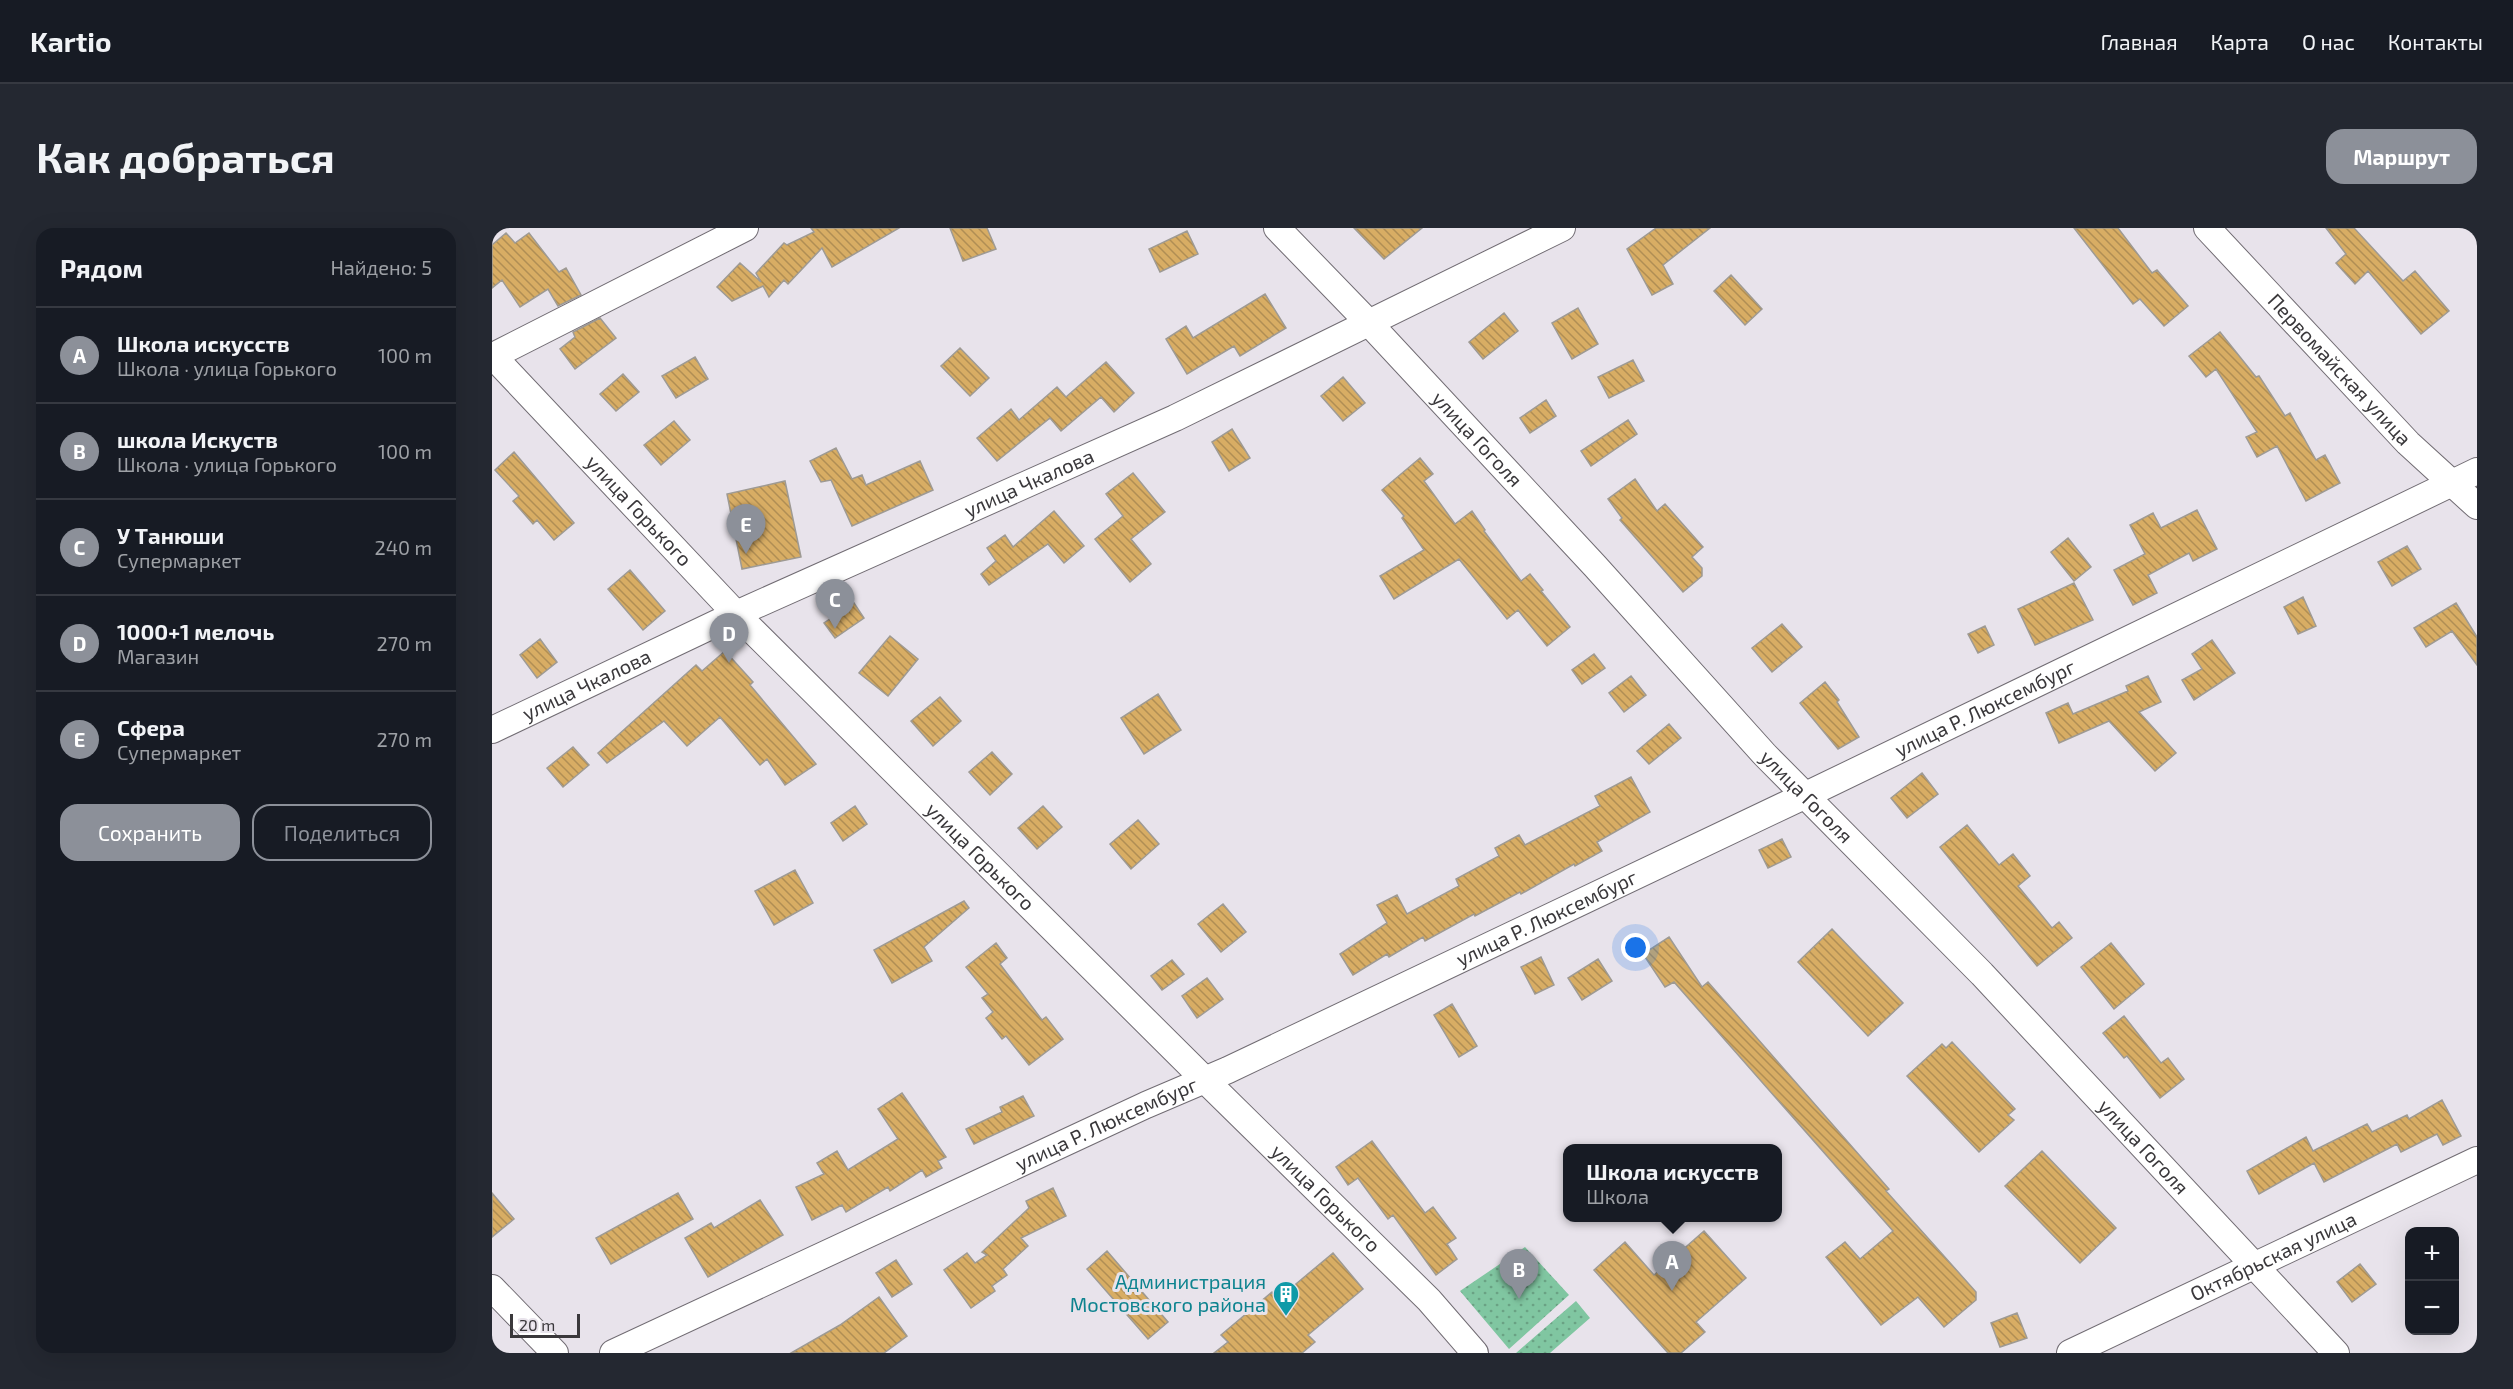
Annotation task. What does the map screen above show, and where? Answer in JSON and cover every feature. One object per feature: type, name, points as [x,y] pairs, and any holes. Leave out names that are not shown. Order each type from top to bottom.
[{"type":"street","name":"улица Горького","points":[[746,228],[492,355],[736,614],[1429,1300],[1475,1353]]},
{"type":"street","name":"улица Чкалова","points":[[492,730],[736,614],[1175,418],[1562,228]]},
{"type":"street","name":"Первомайская улица","points":[[2207,228],[2408,443],[2477,506]]},
{"type":"street","name":"улица Гоголя","points":[[1283,230],[1595,566],[1765,755],[1982,974],[2336,1353]]},
{"type":"street","name":"улица Р. Люксембург","points":[[613,1353],[1204,1079],[1228,1070],[1806,795],[2477,471]]},
{"type":"street","name":"Октябрьская улица","points":[[2070,1353],[2477,1160]]},
{"type":"street","points":[[492,1288],[555,1353]]},
{"type":"green space","points":[[1525,1247],[1569,1295],[1509,1349],[1460,1291]]},
{"type":"green space","points":[[1576,1301],[1590,1318],[1550,1353],[1516,1353]]},
{"type":"building","points":[[811,228],[899,228],[832,267],[822,248],[788,284],[784,280],[769,297],[763,286],[732,301],[717,287],[740,263],[761,282],[756,273],[784,243],[787,245],[814,232]]},
{"type":"building","points":[[950,228],[987,228],[996,249],[963,261]]},
{"type":"building","points":[[1354,228],[1422,228],[1384,259]]},
{"type":"building","points":[[1656,228],[1710,228],[1663,265],[1673,284],[1652,295],[1627,249]]},
{"type":"building","points":[[2074,228],[2118,228],[2152,273],[2157,270],[2188,306],[2164,326],[2140,299],[2133,304]]},
{"type":"building","points":[[2326,228],[2354,228],[2403,281],[2415,271],[2449,311],[2421,334],[2368,271],[2355,284],[2336,263],[2346,254]]},
{"type":"building","points":[[1187,231],[1198,254],[1160,272],[1149,249]]},
{"type":"building","points":[[506,233],[515,243],[529,233],[559,272],[566,268],[581,295],[558,306],[548,289],[520,307],[502,280],[492,288],[492,245]]},
{"type":"building","points":[[1731,275],[1762,309],[1745,325],[1714,291]]},
{"type":"building","points":[[1265,294],[1286,328],[1240,356],[1234,346],[1187,374],[1166,339],[1186,326],[1193,338]]},
{"type":"building","points":[[1578,308],[1598,344],[1572,359],[1552,323]]},
{"type":"building","points":[[1504,313],[1518,331],[1483,359],[1469,342]]},
{"type":"building","points":[[600,318],[616,338],[575,369],[560,349],[575,337],[573,332]]},
{"type":"building","points":[[2220,332],[2256,377],[2259,376],[2285,416],[2290,413],[2316,460],[2325,455],[2340,483],[2306,501],[2277,446],[2257,457],[2246,437],[2257,432],[2216,369],[2206,377],[2189,356]]},
{"type":"building","points":[[960,348],[989,378],[970,396],[941,366]]},
{"type":"building","points":[[695,357],[708,379],[676,398],[662,376]]},
{"type":"building","points":[[1633,360],[1644,381],[1609,398],[1598,377]]},
{"type":"building","points":[[1106,362],[1134,393],[1114,412],[1101,397],[1061,431],[1050,418],[997,461],[977,438],[1011,409],[1019,420],[1057,387],[1066,397]]},
{"type":"building","points":[[623,374],[639,392],[616,411],[600,394]]},
{"type":"building","points":[[1343,377],[1365,403],[1343,421],[1321,396]]},
{"type":"building","points":[[1546,400],[1556,416],[1530,433],[1520,418]]},
{"type":"building","points":[[1628,420],[1637,434],[1591,466],[1581,451]]},
{"type":"building","points":[[674,421],[690,440],[661,465],[644,445]]},
{"type":"building","points":[[1232,429],[1250,458],[1229,471],[1212,442]]},
{"type":"building","points":[[836,448],[852,479],[862,475],[866,485],[920,461],[933,490],[852,526],[831,480],[821,482],[810,461]]},
{"type":"building","points":[[514,452],[574,523],[554,540],[537,520],[533,524],[513,501],[519,496],[495,470]]},
{"type":"building","points":[[1420,458],[1433,474],[1424,481],[1455,524],[1472,511],[1521,581],[1530,574],[1570,627],[1547,646],[1518,610],[1507,619],[1459,559],[1394,599],[1380,576],[1424,550],[1402,518],[1404,516],[1382,490]]},
{"type":"building","points":[[1133,473],[1165,512],[1131,539],[1151,564],[1130,582],[1095,539],[1123,516],[1106,494]]},
{"type":"building","points":[[1635,479],[1657,511],[1665,504],[1703,547],[1692,557],[1702,568],[1702,576],[1683,592],[1620,520],[1622,518],[1608,499]]},
{"type":"building","points":[[785,481],[801,557],[742,569],[727,494]]},
{"type":"building","points":[[2197,510],[2217,549],[2193,561],[2189,553],[2148,575],[2157,593],[2133,605],[2114,570],[2145,554],[2130,525],[2153,513],[2161,528]]},
{"type":"building","points":[[1054,511],[1084,546],[1064,563],[1048,544],[989,585],[981,574],[996,561],[987,548],[1005,535],[1013,547]]},
{"type":"building","points":[[2068,538],[2091,567],[2074,581],[2051,552]]},
{"type":"building","points":[[2407,546],[2421,569],[2392,586],[2378,562]]},
{"type":"building","points":[[630,570],[665,611],[643,630],[608,589]]},
{"type":"building","points":[[2074,583],[2093,620],[2035,645],[2018,609]]},
{"type":"building","points":[[2303,597],[2316,626],[2298,634],[2284,607]]},
{"type":"building","points":[[854,603],[864,618],[835,638],[824,623]]},
{"type":"building","points":[[2456,603],[2477,637],[2477,665],[2452,631],[2426,647],[2414,628]]},
{"type":"building","points":[[1782,624],[1802,647],[1772,672],[1752,648]]},
{"type":"building","points":[[1985,626],[1994,645],[1978,653],[1968,634]]},
{"type":"building","points":[[890,636],[918,659],[888,696],[859,673]]},
{"type":"building","points":[[540,639],[557,662],[537,678],[520,655]]},
{"type":"building","points":[[2212,640],[2235,673],[2194,700],[2182,680],[2202,669],[2192,654]]},
{"type":"building","points":[[725,651],[753,682],[750,685],[816,764],[785,785],[767,759],[760,765],[720,717],[687,746],[664,721],[607,763],[598,753],[696,665],[702,671]]},
{"type":"building","points":[[1594,654],[1605,668],[1582,684],[1572,670]]},
{"type":"building","points":[[1631,676],[1646,695],[1624,712],[1609,693]]},
{"type":"building","points":[[2148,676],[2161,702],[2139,712],[2176,753],[2155,771],[2109,721],[2059,743],[2046,713],[2068,703],[2073,714],[2128,691],[2126,686]]},
{"type":"building","points":[[1825,682],[1839,700],[1837,702],[1859,737],[1838,749],[1800,703]]},
{"type":"building","points":[[1158,694],[1181,730],[1144,754],[1121,718]]},
{"type":"building","points":[[940,697],[961,721],[933,746],[911,721]]},
{"type":"building","points":[[1669,724],[1681,738],[1649,764],[1637,751]]},
{"type":"building","points":[[573,747],[589,765],[563,787],[547,768]]},
{"type":"building","points":[[992,752],[1012,774],[990,795],[969,772]]},
{"type":"building","points":[[1922,773],[1938,794],[1907,818],[1891,798]]},
{"type":"building","points":[[1631,777],[1650,812],[1597,842],[1602,851],[1521,894],[1520,892],[1475,916],[1474,914],[1425,941],[1423,937],[1389,957],[1387,954],[1353,975],[1340,954],[1387,923],[1377,905],[1397,895],[1407,914],[1459,886],[1456,879],[1499,856],[1495,848],[1519,835],[1525,845],[1600,806],[1595,796]]},
{"type":"building","points":[[855,806],[867,824],[843,841],[831,823]]},
{"type":"building","points":[[1043,806],[1062,827],[1037,849],[1018,828]]},
{"type":"building","points":[[1138,820],[1159,844],[1131,869],[1110,844]]},
{"type":"building","points":[[1967,825],[1999,865],[2013,854],[2030,876],[2018,886],[2052,928],[2059,922],[2072,938],[2037,966],[1940,847]]},
{"type":"building","points":[[1782,839],[1791,857],[1768,868],[1759,850]]},
{"type":"building","points":[[795,870],[813,903],[774,925],[755,891]]},
{"type":"building","points":[[964,901],[969,908],[924,947],[932,961],[892,983],[874,950]]},
{"type":"building","points":[[1223,904],[1246,932],[1221,952],[1198,924]]},
{"type":"building","points":[[1832,929],[1903,1003],[1868,1036],[1798,962]]},
{"type":"building","points":[[1669,937],[1702,987],[1708,982],[1889,1189],[1886,1191],[1976,1292],[1976,1300],[1944,1327],[1918,1297],[1881,1325],[1826,1257],[1845,1242],[1860,1259],[1893,1231],[1674,982],[1665,987],[1643,954]]},
{"type":"building","points":[[996,943],[1007,958],[1000,964],[1042,1020],[1046,1017],[1063,1039],[1029,1065],[1006,1036],[1002,1039],[986,1018],[993,1012],[982,998],[988,994],[966,967]]},
{"type":"building","points":[[2111,943],[2144,984],[2114,1009],[2081,967]]},
{"type":"building","points":[[1541,957],[1554,985],[1535,994],[1521,967]]},
{"type":"building","points":[[1598,959],[1612,981],[1582,1000],[1568,978]]},
{"type":"building","points":[[1172,960],[1184,974],[1162,990],[1151,976]]},
{"type":"building","points":[[1207,978],[1223,999],[1197,1018],[1182,996]]},
{"type":"building","points":[[1452,1004],[1477,1046],[1459,1057],[1434,1015]]},
{"type":"building","points":[[2124,1016],[2161,1063],[2168,1058],[2184,1079],[2160,1098],[2127,1056],[2124,1058],[2103,1033]]},
{"type":"building","points":[[1952,1042],[2015,1109],[2008,1115],[2014,1120],[1979,1152],[1907,1076],[1942,1044],[1946,1048]]},
{"type":"building","points":[[902,1093],[946,1157],[938,1161],[942,1168],[926,1177],[922,1170],[890,1191],[888,1187],[846,1212],[842,1205],[812,1220],[796,1187],[824,1174],[817,1163],[837,1151],[848,1170],[898,1139],[878,1109]]},
{"type":"building","points":[[1023,1096],[1034,1116],[974,1144],[966,1129],[1002,1112],[1000,1107]]},
{"type":"building","points":[[2442,1100],[2461,1136],[2443,1145],[2437,1134],[2401,1152],[2397,1144],[2324,1182],[2314,1163],[2259,1194],[2247,1171],[2306,1137],[2313,1151],[2367,1124],[2372,1132],[2407,1115],[2409,1119]]},
{"type":"building","points":[[1372,1141],[1425,1213],[1433,1207],[1456,1238],[1447,1244],[1457,1259],[1436,1275],[1393,1215],[1388,1219],[1358,1178],[1348,1185],[1336,1167]]},
{"type":"building","points":[[2042,1151],[2116,1228],[2080,1263],[2005,1186]]},
{"type":"building","points":[[1053,1188],[1066,1216],[1021,1238],[1028,1246],[1003,1269],[1007,1275],[992,1286],[995,1291],[971,1308],[944,1270],[967,1253],[975,1263],[987,1255],[982,1252],[1029,1208],[1026,1201]]},
{"type":"building","points":[[492,1193],[514,1219],[492,1237]]},
{"type":"building","points":[[678,1193],[693,1219],[611,1264],[596,1238]]},
{"type":"building","points":[[760,1200],[783,1235],[708,1277],[685,1238],[711,1223],[714,1228]]},
{"type":"building","points":[[1704,1231],[1746,1278],[1696,1322],[1705,1332],[1681,1353],[1668,1353],[1594,1270],[1625,1242],[1654,1275]]},
{"type":"building","points":[[1107,1251],[1168,1322],[1148,1339],[1087,1269]]},
{"type":"building","name":"Администрация Мостовского района","points":[[1333,1253],[1363,1289],[1308,1335],[1315,1342],[1302,1353],[1214,1353],[1228,1342],[1221,1335],[1272,1292],[1278,1299]]},
{"type":"building","points":[[896,1260],[912,1284],[892,1297],[876,1273]]},
{"type":"building","points":[[2360,1264],[2376,1284],[2352,1302],[2337,1282]]},
{"type":"building","points":[[879,1297],[907,1336],[884,1353],[791,1353],[840,1325]]},
{"type":"building","points":[[2017,1313],[2027,1338],[2000,1347],[1991,1323]]},
{"type":"place","name":"Сфера","points":[[746,554]]},
{"type":"place","name":"У Танюши","points":[[835,629]]},
{"type":"place","name":"1000+1 мелочь","points":[[729,663]]},
{"type":"place","name":"Школа искусств","points":[[1672,1291]]},
{"type":"place","name":"школа Искуств","points":[[1519,1299]]},
{"type":"place","name":"Администрация Мостовского района","points":[[1286,1317]]}]
